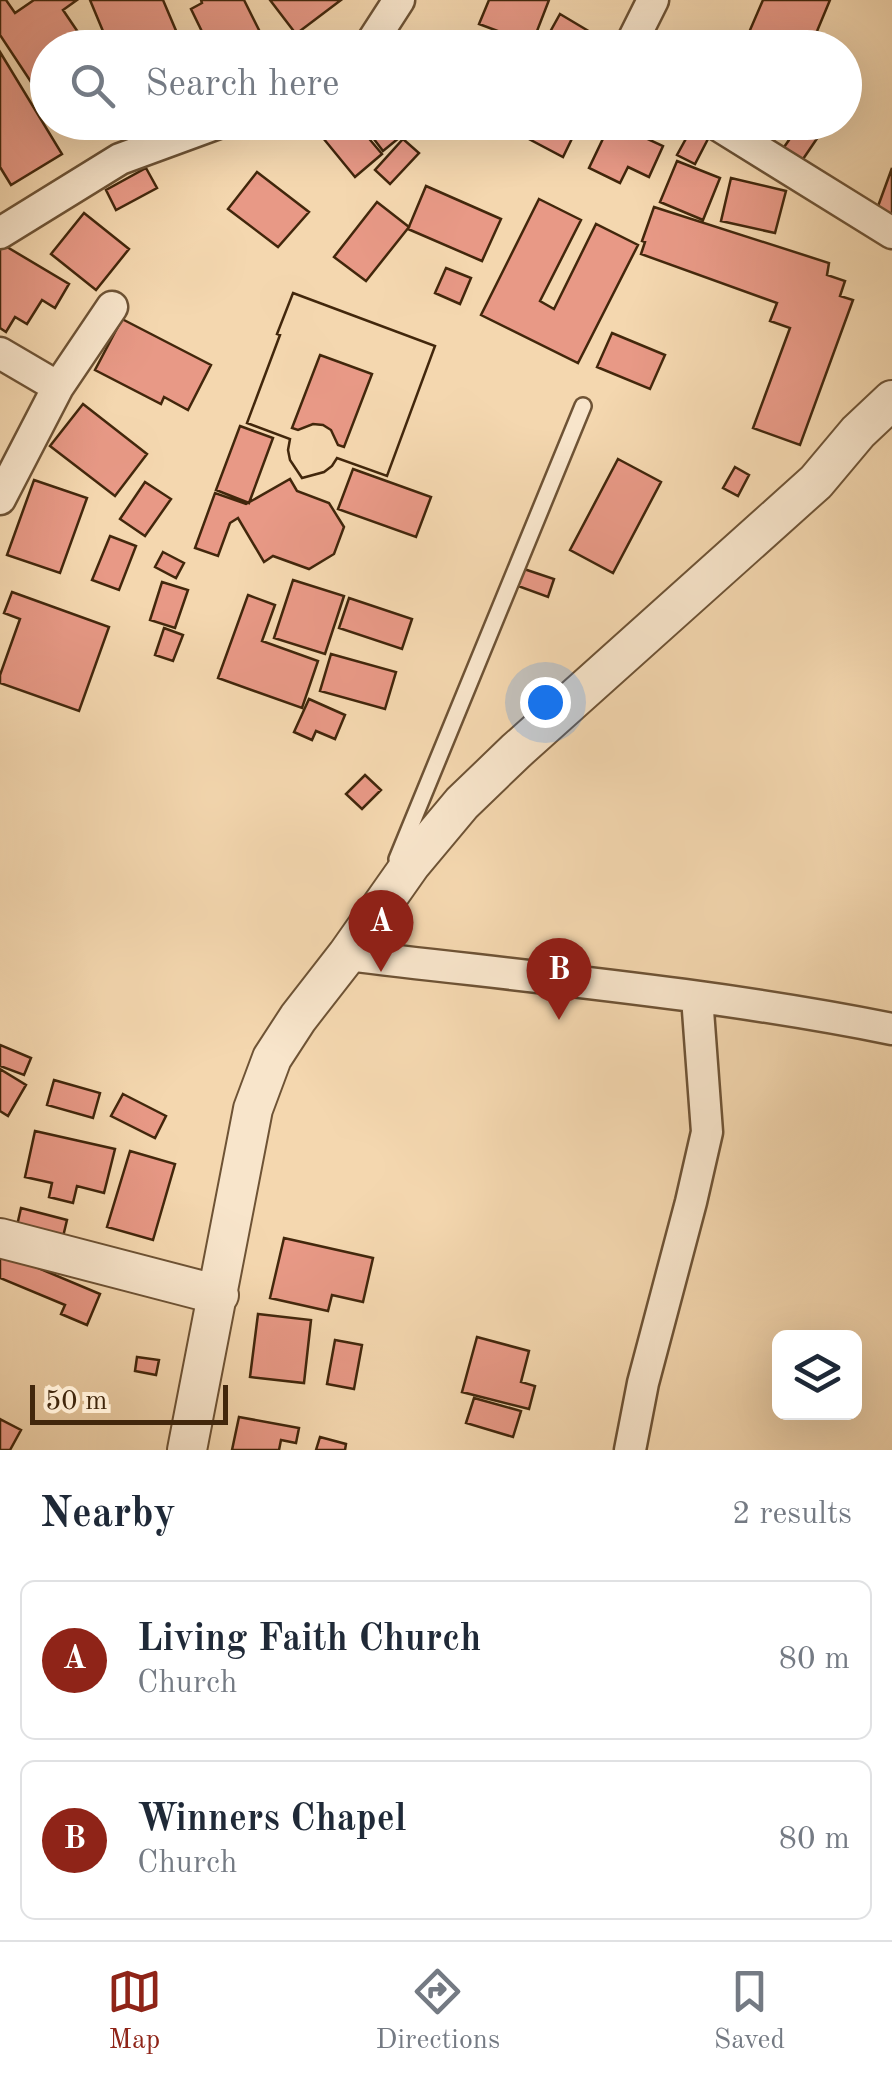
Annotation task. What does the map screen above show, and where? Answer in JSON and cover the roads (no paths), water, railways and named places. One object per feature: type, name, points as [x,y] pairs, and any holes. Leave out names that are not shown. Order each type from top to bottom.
[{"type":"street","points":[[379,30],[398,0]]},
{"type":"street","points":[[638,30],[652,0]]},
{"type":"street","points":[[0,234],[120,159],[172,140]]},
{"type":"street","points":[[742,140],[892,233]]},
{"type":"street","points":[[0,500],[58,387],[112,308]]},
{"type":"street","points":[[0,353],[58,387]]},
{"type":"street","points":[[187,1450],[253,1109],[272,1058],[298,1018],[411,864],[462,803],[816,482],[858,432],[892,400]]},
{"type":"street","points":[[347,955],[697,998],[892,1029]]},
{"type":"street","points":[[630,1450],[643,1383],[707,1132],[697,998]]},
{"type":"street","points":[[0,1238],[219,1295]]},
{"type":"lane","points":[[373,918],[583,406]]},
{"type":"place","name":"Living Faith Church","points":[[381,972]]},
{"type":"place","name":"Winners Chapel","points":[[559,1020]]}]
